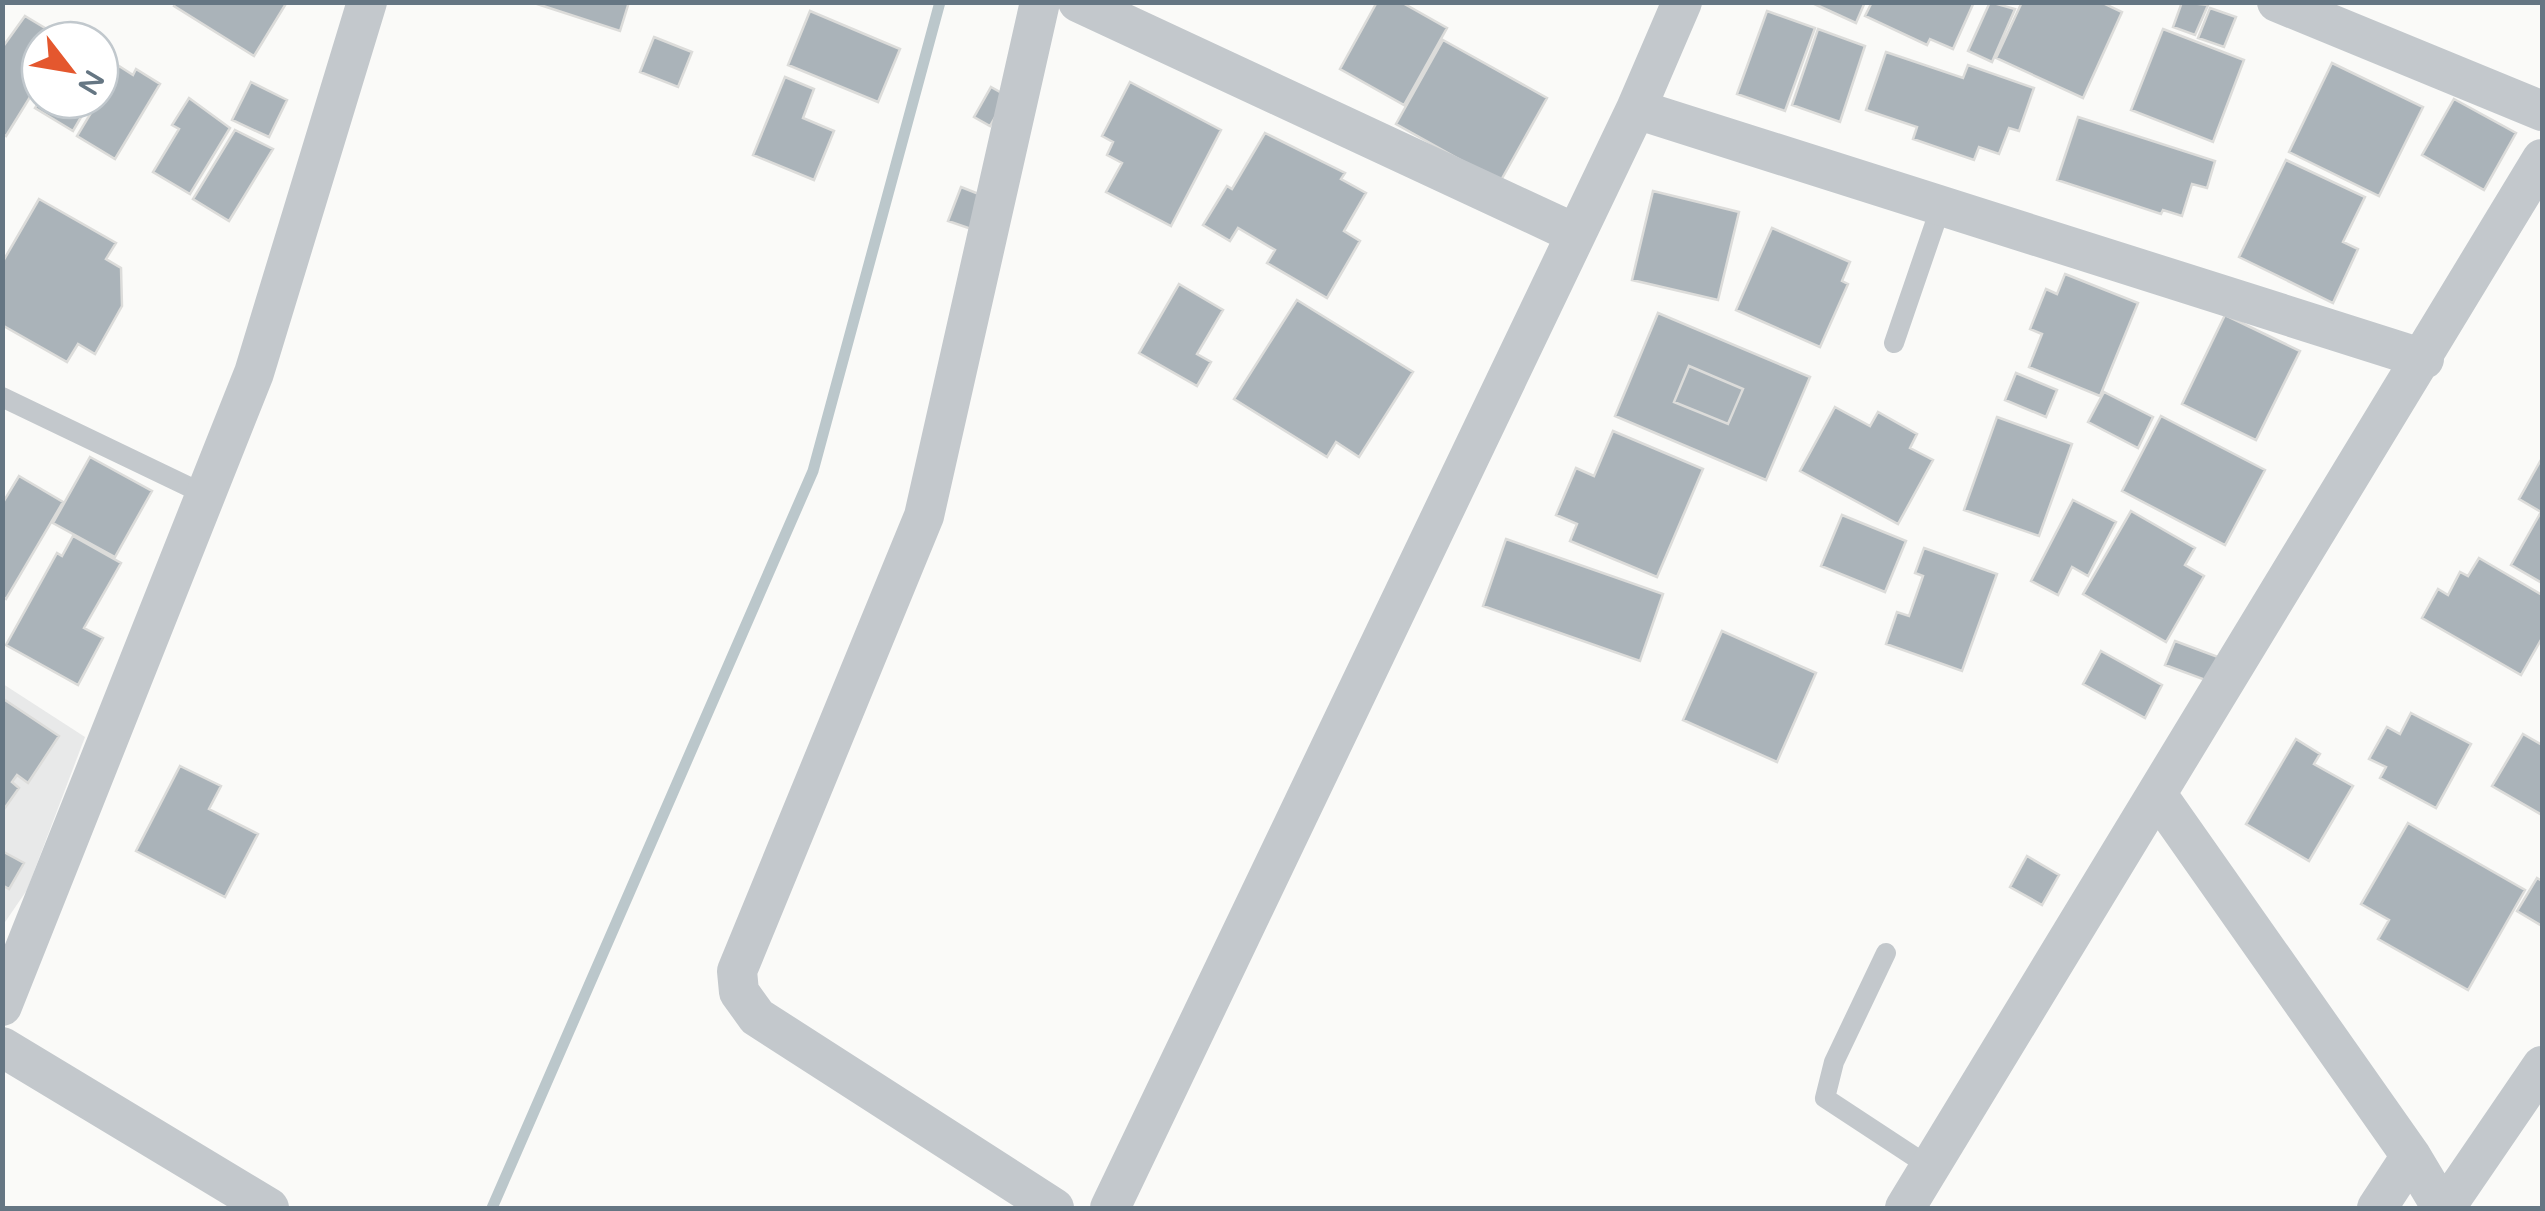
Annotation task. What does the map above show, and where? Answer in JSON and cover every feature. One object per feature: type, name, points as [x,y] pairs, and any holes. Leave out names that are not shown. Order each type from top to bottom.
[{"type":"street","points":[[2,1006],[254,373],[367,2]]},
{"type":"street","points":[[1040,2],[924,516],[736,971],[739,992],[757,1017],[1054,1208]]},
{"type":"street","points":[[1078,2],[1576,234]]},
{"type":"street","points":[[1110,1208],[1636,109],[1682,2]]},
{"type":"street","points":[[2277,2],[2542,111]]},
{"type":"street","points":[[1636,109],[2424,359]]},
{"type":"street","points":[[1905,1208],[2424,359],[2542,158]]},
{"type":"street","points":[[2158,796],[2443,1208],[2542,1066]]},
{"type":"street","points":[[2,1047],[270,1208]]},
{"type":"street","points":[[2376,1208],[2410,1156]]},
{"type":"lane","points":[[1894,343],[1942,206]]},
{"type":"lane","points":[[2,397],[206,495]]},
{"type":"lane","points":[[1886,953],[1834,1062],[1825,1098],[1930,1167]]},
{"type":"shaded area","points":[[3,684],[85,737],[27,890],[3,925]]},
{"type":"building","points":[[176,2],[287,2],[254,56],[174,6]]},
{"type":"building","points":[[531,2],[629,2],[620,31]]},
{"type":"building","points":[[1377,2],[1401,2],[1447,28],[1404,105],[1340,69]]},
{"type":"building","points":[[1810,2],[1865,2],[1856,23]]},
{"type":"building","points":[[1872,2],[1974,2],[1953,49],[1930,39],[1927,45],[1865,16]]},
{"type":"building","points":[[1990,2],[2015,9],[1992,62],[1968,51]]},
{"type":"building","points":[[2022,2],[2101,2],[2122,12],[2083,98],[1996,58]]},
{"type":"building","points":[[2182,2],[2208,5],[2195,35],[2173,27]]},
{"type":"building","points":[[2210,8],[2236,17],[2224,47],[2198,38]]},
{"type":"building","points":[[810,11],[900,49],[878,102],[788,65]]},
{"type":"building","points":[[1767,11],[1815,28],[1785,111],[1737,94]]},
{"type":"building","points":[[20,23],[20,113],[6,136],[2,134],[2,48]]},
{"type":"building","points":[[1818,29],[1865,46],[1840,122],[1792,105]]},
{"type":"building","points":[[2163,29],[2244,60],[2213,142],[2131,110]]},
{"type":"building","points":[[654,37],[692,52],[678,87],[640,72]]},
{"type":"building","points":[[1443,40],[1547,98],[1500,182],[1396,124]]},
{"type":"building","points":[[1886,52],[1963,78],[1968,65],[2034,88],[2019,131],[2009,128],[1999,154],[1979,147],[1974,160],[1913,139],[1917,127],[1866,110]]},
{"type":"building","points":[[2332,63],[2423,107],[2379,196],[2289,152]]},
{"type":"building","points":[[120,67],[133,75],[136,69],[160,84],[115,159],[77,136],[87,120],[120,120]]},
{"type":"building","points":[[785,77],[814,89],[803,118],[834,131],[814,180],[753,155]]},
{"type":"building","points":[[251,82],[287,100],[269,137],[232,120]]},
{"type":"building","points":[[1130,82],[1221,130],[1171,226],[1106,192],[1122,163],[1107,155],[1113,142],[1102,136]]},
{"type":"building","points":[[991,87],[1007,96],[990,126],[974,117]]},
{"type":"building","points":[[189,98],[230,128],[190,194],[153,172],[179,129],[172,125]]},
{"type":"building","points":[[2454,99],[2516,133],[2484,190],[2422,155]]},
{"type":"building","points":[[2078,117],[2215,161],[2207,188],[2192,184],[2182,216],[2163,210],[2161,214],[2057,180]]},
{"type":"building","points":[[55,120],[79,120],[73,131]]},
{"type":"building","points":[[235,130],[273,149],[229,221],[193,199]]},
{"type":"building","points":[[1265,133],[1345,173],[1341,179],[1366,193],[1344,231],[1360,241],[1327,298],[1267,263],[1275,250],[1238,228],[1230,241],[1203,225],[1227,186],[1232,189]]},
{"type":"building","points":[[2286,160],[2365,197],[2343,242],[2358,249],[2333,303],[2239,257]]},
{"type":"building","points":[[961,187],[989,198],[977,231],[948,221]]},
{"type":"building","points":[[1653,191],[1739,212],[1718,300],[1632,280]]},
{"type":"building","points":[[39,199],[116,243],[106,259],[121,268],[122,306],[95,354],[78,344],[67,362],[2,325],[2,263]]},
{"type":"building","points":[[1772,228],[1850,262],[1842,281],[1848,284],[1820,347],[1736,310]]},
{"type":"building","points":[[2065,274],[2138,303],[2100,396],[2029,367],[2042,334],[2030,329],[2046,289],[2057,294]]},
{"type":"building","points":[[1179,284],[1223,310],[1197,354],[1211,362],[1197,386],[1139,353]]},
{"type":"building","points":[[1297,300],[1413,372],[1359,457],[1336,442],[1327,457],[1234,399]]},
{"type":"building","points":[[1658,313],[1810,377],[1766,480],[1615,416]],"holes":[[[1689,366],[1743,389],[1728,424],[1674,402]]]},
{"type":"building","points":[[2225,315],[2300,351],[2256,440],[2182,404]]},
{"type":"building","points":[[1689,366],[1743,389],[1728,424],[1674,402]]},
{"type":"building","points":[[2016,373],[2057,390],[2046,417],[2005,400]]},
{"type":"building","points":[[2104,392],[2153,417],[2138,448],[2088,422]]},
{"type":"building","points":[[1835,407],[1870,426],[1878,412],[1917,434],[1910,448],[1933,460],[1898,524],[1800,471]]},
{"type":"building","points":[[2161,416],[2265,470],[2225,545],[2122,491]]},
{"type":"building","points":[[1997,417],[2072,444],[2039,536],[1964,510]]},
{"type":"building","points":[[1613,431],[1703,469],[1657,577],[1570,541],[1577,524],[1556,515],[1576,468],[1594,476]]},
{"type":"building","points":[[90,457],[152,491],[115,557],[53,523]]},
{"type":"building","points":[[2542,458],[2542,583],[2511,565],[2541,512],[2519,499]]},
{"type":"building","points":[[19,476],[63,502],[6,599],[2,596],[2,504]]},
{"type":"building","points":[[2073,500],[2116,522],[2088,576],[2072,567],[2058,595],[2031,581]]},
{"type":"building","points":[[2131,511],[2195,548],[2185,565],[2204,576],[2166,642],[2083,594]]},
{"type":"building","points":[[1842,515],[1906,541],[1885,592],[1821,566]]},
{"type":"building","points":[[73,536],[121,563],[84,628],[103,638],[78,685],[6,645],[57,553],[62,556]]},
{"type":"building","points":[[1506,539],[1663,594],[1640,661],[1483,606]]},
{"type":"building","points":[[1924,548],[1997,574],[1962,671],[1886,644],[1897,612],[1909,616],[1923,576],[1915,573]]},
{"type":"building","points":[[2479,558],[2542,595],[2542,638],[2521,675],[2422,618],[2438,589],[2448,595],[2460,572],[2468,576]]},
{"type":"building","points":[[1722,631],[1816,673],[1777,762],[1683,720]]},
{"type":"building","points":[[2175,641],[2218,657],[2208,681],[2165,665]]},
{"type":"building","points":[[2101,651],[2162,685],[2145,718],[2083,684]]},
{"type":"building","points":[[2,698],[59,736],[28,783],[17,775],[12,782],[19,788],[2,812]]},
{"type":"building","points":[[2411,713],[2471,744],[2436,808],[2380,778],[2386,767],[2369,759],[2387,727],[2400,734]]},
{"type":"building","points":[[2523,734],[2542,745],[2542,815],[2492,786]]},
{"type":"building","points":[[2296,739],[2320,754],[2314,764],[2353,786],[2309,861],[2246,824]]},
{"type":"building","points":[[180,766],[221,786],[209,809],[258,834],[225,897],[136,851]]},
{"type":"building","points":[[2408,823],[2525,890],[2468,990],[2378,939],[2389,920],[2361,904]]},
{"type":"building","points":[[2,851],[24,863],[9,889],[2,885]]},
{"type":"building","points":[[2027,856],[2059,875],[2042,905],[2010,887]]},
{"type":"building","points":[[2537,878],[2542,881],[2542,926],[2517,911]]},
{"type":"waterway","points":[[492,1208],[813,471],[940,2]]}]
